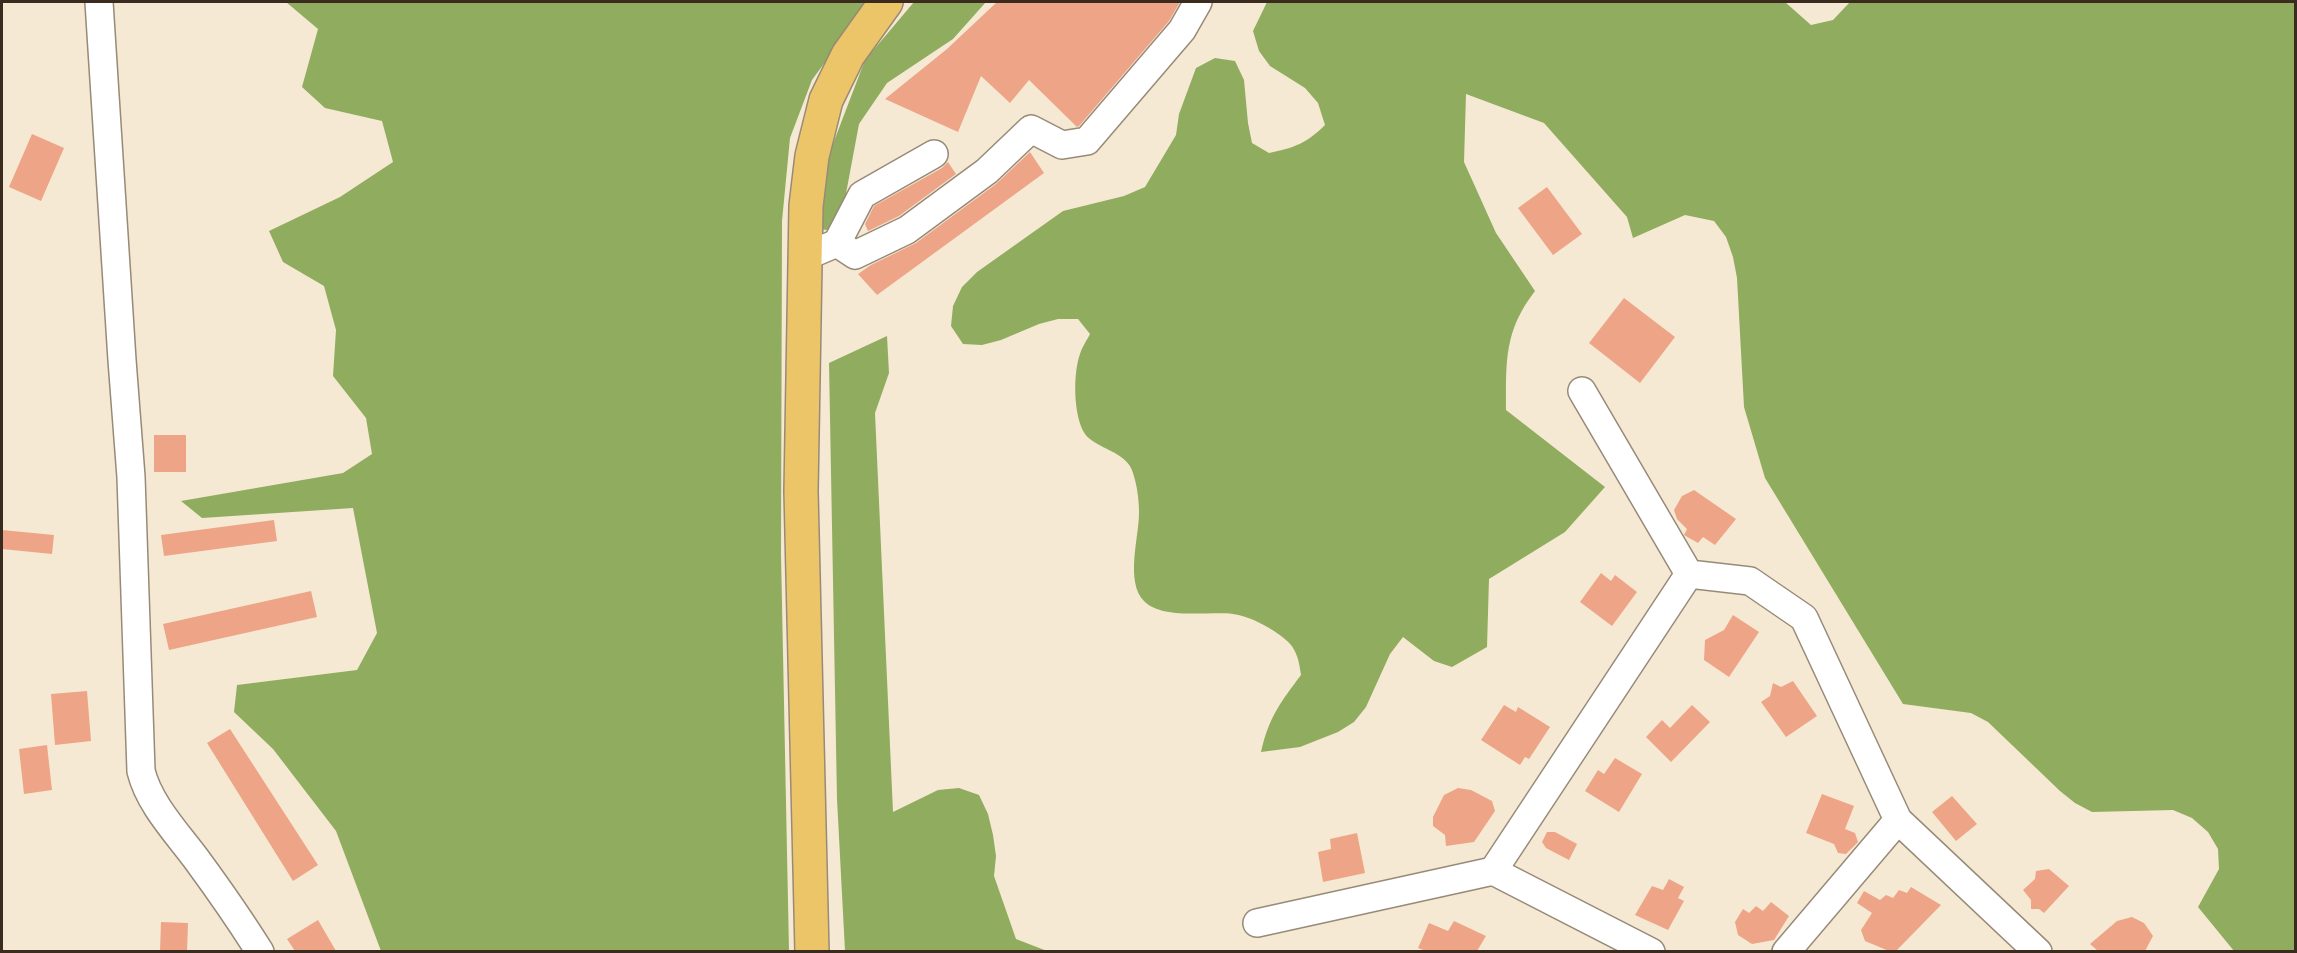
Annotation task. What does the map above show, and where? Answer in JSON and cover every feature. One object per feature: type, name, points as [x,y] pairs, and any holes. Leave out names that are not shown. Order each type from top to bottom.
[{"type":"main road","points":[[812,951],[801,491],[804,257],[809,174],[826,100],[848,55],[886,2]]},
{"type":"street","points":[[99,2],[131,477],[141,771],[143,781],[158,807],[231,906],[260,951]]},
{"type":"street","points":[[837,243],[855,255],[907,230],[987,171],[1031,129],[1062,145],[1087,141],[1182,30],[1198,2]]},
{"type":"street","points":[[804,257],[837,243],[862,195],[934,154]]},
{"type":"street","points":[[1582,391],[1689,574]]},
{"type":"street","points":[[1689,574],[1750,581],[1804,618],[1898,820],[2038,951]]},
{"type":"street","points":[[1493,871],[1689,574]]},
{"type":"street","points":[[1786,951],[1898,820]]},
{"type":"street","points":[[1257,923],[1493,871],[1651,951]]},
{"type":"green space","points":[[286,2],[869,2],[812,80],[790,138],[782,221],[781,554],[789,951],[381,951],[336,831],[273,749],[234,712],[237,685],[357,670],[377,633],[353,508],[202,518],[181,501],[343,473],[372,454],[366,418],[333,376],[336,330],[324,286],[283,262],[269,231],[340,197],[393,162],[382,121],[325,108],[302,87],[318,29]]},
{"type":"green space","points":[[914,2],[986,2],[953,39],[887,83],[859,124],[839,231],[817,229],[823,170],[865,60]]},
{"type":"green space","points":[[1267,2],[1785,2],[1811,25],[1833,20],[1850,2],[2295,2],[2295,951],[2234,951],[2198,907],[2219,869],[2218,849],[2208,832],[2192,818],[2173,810],[2092,812],[2075,803],[2060,791],[1988,722],[1971,713],[1903,704],[1765,478],[1744,407],[1737,278],[1726,237],[1714,221],[1685,215],[1633,238],[1627,217],[1544,123],[1466,94],[1464,162],[1496,233],[1535,291],[1517,320],[1512,333],[1507,361],[1506,410],[1605,487],[1565,532],[1489,579],[1487,647],[1452,667],[1434,661],[1403,637],[1390,654],[1366,707],[1354,722],[1338,732],[1300,747],[1261,752],[1276,711],[1301,675],[1294,649],[1281,636],[1249,618],[1223,613],[1162,611],[1144,601],[1138,593],[1135,583],[1134,559],[1139,508],[1133,473],[1125,460],[1085,434],[1078,417],[1075,394],[1076,372],[1081,351],[1090,334],[1078,319],[1058,319],[982,345],[963,344],[951,326],[953,306],[962,287],[977,272],[1063,211],[1124,196],[1145,187],[1176,135],[1179,114],[1196,68],[1215,58],[1235,61],[1244,80],[1252,143],[1269,153],[1300,144],[1325,125],[1318,103],[1305,88],[1270,66],[1259,51],[1253,31]]},
{"type":"green space","points":[[887,336],[889,373],[875,413],[893,812],[938,790],[959,788],[979,795],[988,814],[993,835],[996,856],[994,876],[1016,939],[1047,951],[845,951],[837,799],[829,363]]},
{"type":"building","points":[[997,2],[1180,2],[1169,21],[1077,127],[1029,80],[1010,103],[981,76],[958,132],[885,99],[947,49]]},
{"type":"building","points":[[32,134],[64,148],[41,201],[9,187]]},
{"type":"building","points":[[1030,152],[1044,173],[877,295],[858,274],[871,265],[916,243],[996,184]]},
{"type":"building","points":[[948,162],[956,174],[899,216],[868,231],[865,224],[874,206],[942,168]]},
{"type":"building","points":[[1547,187],[1582,234],[1553,255],[1518,208]]},
{"type":"building","points":[[1624,298],[1675,337],[1640,383],[1589,343]]},
{"type":"building","points":[[154,435],[186,435],[186,472],[154,472]]},
{"type":"building","points":[[1694,490],[1736,519],[1715,545],[1703,537],[1698,543],[1684,535],[1687,529],[1677,519],[1674,510],[1682,496]]},
{"type":"building","points":[[274,520],[277,541],[164,556],[161,535]]},
{"type":"building","points":[[2,530],[54,535],[52,554],[2,549]]},
{"type":"building","points":[[1601,573],[1611,581],[1615,575],[1637,592],[1612,626],[1580,602]]},
{"type":"building","points":[[311,591],[317,617],[169,650],[163,624]]},
{"type":"building","points":[[1733,615],[1759,632],[1729,677],[1704,660],[1705,640],[1724,630]]},
{"type":"building","points":[[1793,681],[1817,716],[1786,737],[1761,702],[1770,696],[1773,683],[1781,687]]},
{"type":"building","points":[[87,691],[91,741],[55,745],[51,694]]},
{"type":"building","points":[[1504,705],[1516,712],[1518,707],[1550,727],[1529,759],[1525,757],[1520,765],[1481,740]]},
{"type":"building","points":[[1692,705],[1710,722],[1671,762],[1646,737],[1662,720],[1670,728]]},
{"type":"building","points":[[230,729],[318,865],[293,881],[207,743]]},
{"type":"building","points":[[47,745],[52,790],[24,794],[19,749]]},
{"type":"building","points":[[1615,758],[1642,774],[1619,812],[1585,791],[1598,770],[1604,774]]},
{"type":"building","points":[[1458,788],[1471,790],[1492,801],[1495,811],[1474,842],[1446,846],[1445,835],[1433,826],[1433,817],[1444,795]]},
{"type":"building","points":[[1822,794],[1854,806],[1845,829],[1855,833],[1858,842],[1846,854],[1838,853],[1834,844],[1806,833]]},
{"type":"building","points":[[1952,796],[1977,824],[1956,841],[1932,812]]},
{"type":"building","points":[[1547,832],[1555,832],[1577,844],[1569,860],[1546,848],[1542,842]]},
{"type":"building","points":[[1357,833],[1365,873],[1323,882],[1318,852],[1331,849],[1330,839]]},
{"type":"building","points":[[2049,869],[2069,886],[2044,913],[2039,909],[2031,909],[2031,900],[2023,890],[2035,879],[2036,871]]},
{"type":"building","points":[[1669,879],[1684,887],[1678,898],[1684,901],[1668,930],[1635,915],[1652,886],[1663,890]]},
{"type":"building","points":[[1911,887],[1941,905],[1896,951],[1889,951],[1865,941],[1861,930],[1872,913],[1857,903],[1864,891],[1880,900],[1886,895],[1893,898],[1899,890],[1907,893]]},
{"type":"building","points":[[1771,902],[1789,916],[1774,940],[1752,944],[1738,935],[1735,922],[1743,909],[1749,913],[1756,906],[1763,911]]},
{"type":"building","points":[[2132,917],[2144,923],[2153,936],[2145,951],[2098,951],[2090,944],[2117,921]]},
{"type":"building","points":[[318,920],[336,951],[295,951],[287,939]]},
{"type":"building","points":[[1454,921],[1486,936],[1477,951],[1426,951],[1418,948],[1429,923],[1448,931]]},
{"type":"building","points":[[161,922],[188,923],[187,951],[160,951]]}]
